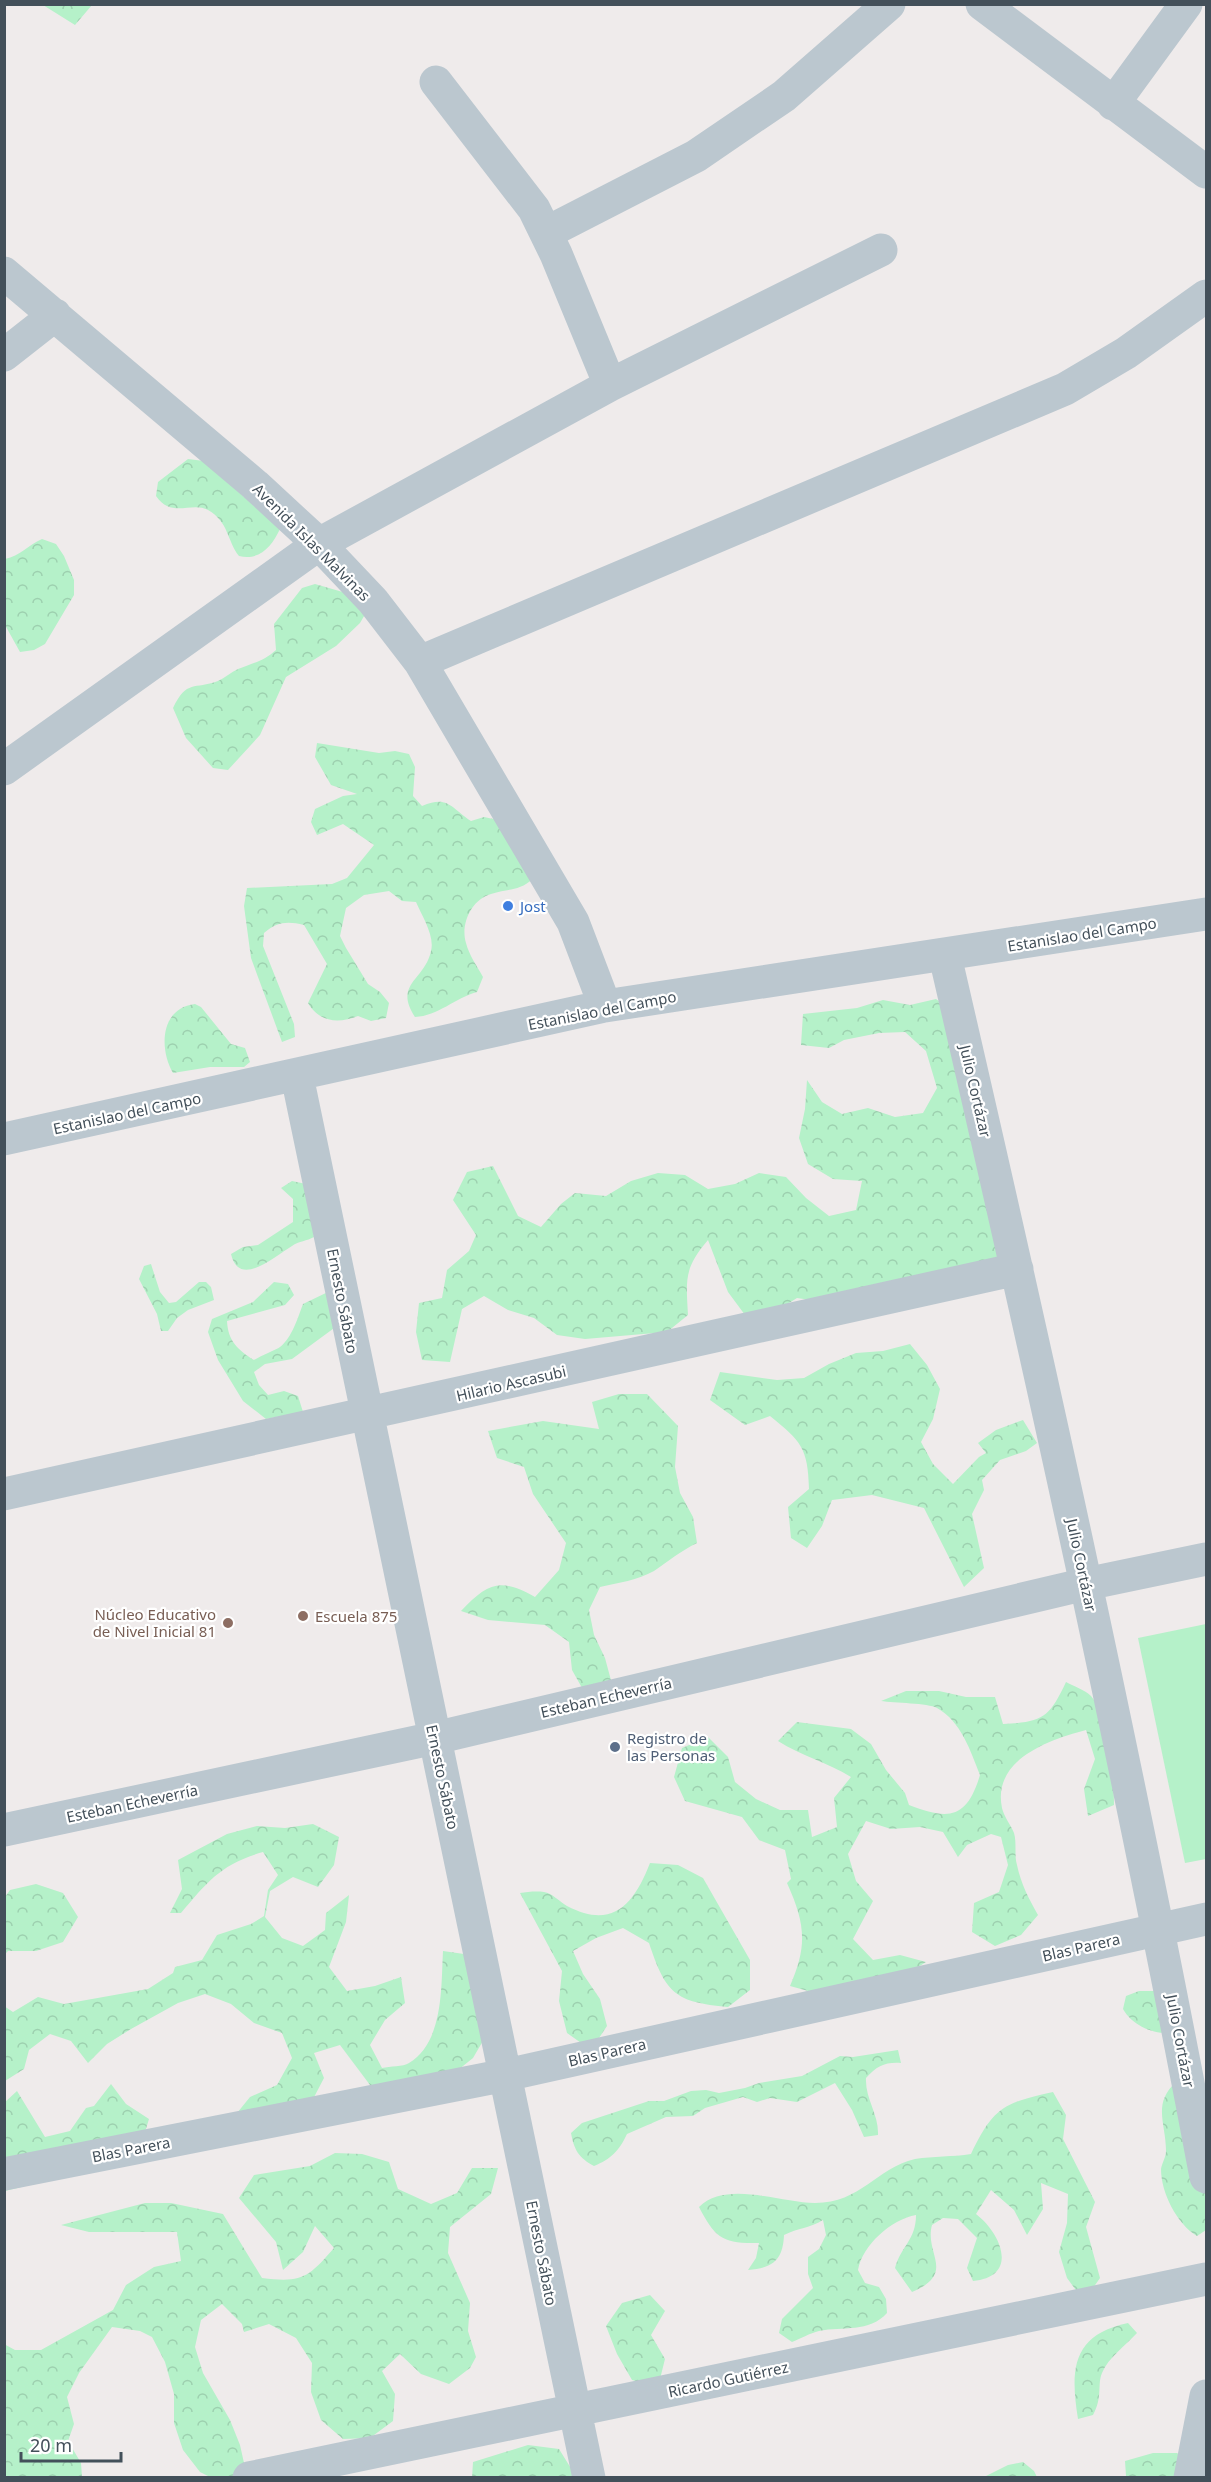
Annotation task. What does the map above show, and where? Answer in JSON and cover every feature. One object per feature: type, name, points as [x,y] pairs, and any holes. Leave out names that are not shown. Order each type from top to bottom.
[{"type":"street","points":[[546,233],[696,156],[784,96],[890,4]]},
{"type":"street","points":[[982,4],[1206,172]]},
{"type":"street","points":[[1113,104],[1186,4]]},
{"type":"street","points":[[436,82],[534,209],[610,385]]},
{"type":"street","points":[[4,769],[319,544],[610,385],[881,250]]},
{"type":"street","name":"Avenida Islas Malvinas","points":[[4,273],[255,485],[319,544],[373,601],[420,662],[573,922],[605,1006]]},
{"type":"street","points":[[420,662],[1065,389],[1126,353],[1206,296]]},
{"type":"street","points":[[4,356],[55,315]]},
{"type":"street","name":"Estanislao del Campo","points":[[4,1139],[605,1006],[1206,915]]},
{"type":"street","name":"Julio Cortázar","points":[[945,956],[1017,1269],[1160,1929],[1206,2178]]},
{"type":"street","name":"Ernesto Sábato","points":[[297,1076],[589,2478]]},
{"type":"street","name":"Hilario Ascasubi","points":[[4,1494],[1017,1269]]},
{"type":"street","name":"Esteban Echeverría","points":[[4,1830],[435,1738],[1086,1584],[1206,1559]]},
{"type":"street","name":"Blas Parera","points":[[4,2174],[506,2075],[1206,1919]]},
{"type":"street","name":"Ricardo Gutiérrez","points":[[249,2478],[1206,2279]]},
{"type":"street","points":[[1190,2478],[1206,2396]]},
{"type":"green space","points":[[43,5],[92,5],[75,25]]},
{"type":"green space","points":[[188,459],[204,461],[280,529],[264,551],[253,556],[239,556],[224,526],[215,515],[202,508],[168,507],[156,496],[158,482]]},
{"type":"green space","points":[[42,539],[56,544],[64,556],[74,580],[74,595],[45,644],[34,650],[20,652],[5,625],[5,559]]},
{"type":"green space","points":[[315,584],[360,597],[367,611],[360,623],[336,646],[286,677],[260,735],[228,770],[213,768],[186,738],[173,708],[187,689],[218,681],[235,670],[272,654],[276,650],[274,624],[302,588]]},
{"type":"green space","points":[[317,743],[379,753],[395,751],[409,754],[415,767],[413,796],[422,806],[443,802],[471,821],[484,817],[498,820],[534,878],[518,888],[484,897],[473,907],[466,920],[465,936],[469,952],[483,977],[477,992],[423,1016],[415,1017],[407,997],[412,982],[428,961],[432,945],[427,926],[416,902],[402,901],[389,891],[364,895],[346,908],[340,936],[368,984],[380,992],[389,1003],[386,1018],[371,1021],[358,1016],[351,1019],[330,1020],[323,1018],[312,1009],[308,1003],[327,964],[304,925],[282,923],[269,929],[264,933],[263,946],[294,1024],[295,1037],[282,1042],[251,958],[244,906],[247,888],[332,884],[347,878],[374,845],[343,824],[317,835],[311,822],[315,809],[343,796],[357,794],[331,785],[315,757]]},
{"type":"green space","points":[[936,999],[958,1015],[1007,1252],[988,1271],[824,1302],[797,1298],[773,1313],[745,1315],[728,1292],[708,1240],[694,1258],[688,1274],[688,1315],[667,1332],[585,1339],[557,1335],[534,1318],[508,1310],[484,1296],[462,1309],[450,1362],[422,1360],[416,1332],[419,1303],[442,1298],[447,1270],[469,1251],[476,1235],[453,1200],[467,1172],[493,1166],[518,1216],[541,1227],[561,1204],[575,1193],[606,1196],[631,1181],[658,1173],[685,1175],[708,1189],[735,1184],[759,1173],[786,1177],[806,1198],[829,1216],[856,1210],[862,1181],[833,1179],[808,1164],[799,1138],[805,1109],[807,1080],[822,1102],[842,1114],[868,1108],[895,1117],[923,1113],[937,1088],[926,1051],[905,1032],[879,1033],[844,1040],[829,1048],[801,1045],[803,1014],[857,1008],[883,1000],[910,1005]]},
{"type":"green space","points":[[195,1004],[201,1007],[231,1044],[245,1048],[250,1062],[244,1067],[210,1067],[173,1073],[168,1063],[165,1042],[169,1021],[183,1007]]},
{"type":"green space","points":[[292,1181],[306,1184],[314,1237],[295,1244],[258,1267],[242,1269],[235,1264],[231,1254],[243,1247],[258,1245],[293,1222],[293,1199],[281,1188]]},
{"type":"green space","points":[[151,1264],[160,1292],[169,1303],[176,1302],[199,1282],[206,1282],[211,1287],[214,1300],[188,1310],[177,1318],[168,1331],[161,1331],[157,1314],[139,1279],[144,1266]]},
{"type":"green space","points":[[274,1282],[288,1284],[294,1295],[285,1305],[227,1321],[229,1334],[235,1344],[254,1360],[284,1343],[294,1327],[303,1304],[330,1291],[341,1323],[292,1359],[265,1364],[254,1372],[259,1385],[268,1395],[284,1391],[298,1396],[303,1412],[266,1419],[243,1401],[218,1360],[208,1332],[212,1319],[253,1302]]},
{"type":"green space","points":[[910,1344],[927,1365],[940,1389],[933,1419],[921,1442],[933,1464],[953,1484],[979,1457],[986,1453],[978,1443],[996,1430],[1023,1420],[1037,1443],[1026,1451],[1000,1460],[982,1480],[984,1490],[972,1514],[984,1568],[964,1587],[924,1508],[872,1495],[832,1500],[822,1526],[807,1548],[791,1538],[788,1507],[809,1489],[807,1464],[801,1446],[770,1416],[745,1425],[710,1400],[720,1372],[777,1380],[804,1378],[856,1353],[883,1351]]},
{"type":"green space","points":[[619,1394],[647,1394],[678,1426],[675,1467],[680,1493],[693,1517],[697,1543],[648,1574],[600,1587],[589,1610],[594,1635],[605,1658],[612,1684],[586,1695],[572,1670],[569,1642],[545,1625],[488,1620],[461,1611],[479,1594],[495,1586],[512,1587],[535,1597],[559,1570],[566,1543],[533,1494],[524,1467],[497,1458],[488,1431],[543,1421],[599,1429],[592,1402]]},
{"type":"green space","points":[[1206,1624],[1206,1859],[1185,1863],[1138,1638]]},
{"type":"green space","points":[[1066,1682],[1091,1696],[1102,1718],[1111,1764],[1114,1805],[1088,1816],[1084,1789],[1095,1759],[1086,1730],[1040,1746],[1014,1765],[1001,1791],[1002,1808],[1014,1833],[1016,1861],[1021,1879],[1038,1915],[1021,1935],[995,1946],[972,1932],[974,1903],[999,1892],[1008,1865],[1001,1837],[991,1834],[967,1845],[958,1857],[943,1832],[920,1827],[891,1829],[866,1821],[848,1854],[856,1881],[873,1901],[853,1939],[873,1960],[900,1955],[926,1962],[901,1978],[819,1994],[790,1986],[800,1958],[802,1934],[798,1910],[787,1883],[791,1879],[785,1850],[759,1840],[742,1817],[685,1801],[674,1777],[682,1748],[708,1737],[728,1757],[735,1782],[756,1799],[780,1810],[808,1810],[812,1837],[837,1827],[834,1798],[851,1777],[778,1741],[797,1722],[851,1729],[871,1744],[886,1770],[905,1793],[909,1805],[946,1814],[963,1808],[975,1789],[980,1775],[959,1729],[953,1721],[933,1706],[881,1701],[906,1691],[939,1691],[966,1697],[995,1697],[1003,1724],[1027,1722],[1049,1711]]},
{"type":"green space","points":[[313,1824],[339,1837],[334,1865],[318,1887],[293,1877],[270,1891],[265,1917],[282,1938],[303,1946],[325,1930],[326,1913],[349,1895],[346,1922],[329,1967],[347,1991],[375,1986],[401,1977],[405,2003],[385,2020],[370,2045],[382,2068],[409,2063],[429,2042],[435,2028],[441,1996],[443,1951],[471,1955],[487,2034],[473,2058],[453,2074],[373,2089],[340,2045],[314,2053],[324,2078],[312,2101],[233,2118],[250,2097],[277,2085],[292,2058],[282,2033],[254,2023],[231,2004],[205,1994],[178,2003],[131,2029],[107,2044],[88,2063],[71,2041],[50,2034],[29,2050],[24,2069],[5,2081],[4,2006],[13,2012],[38,1997],[64,2004],[148,1989],[173,1973],[175,1967],[202,1960],[217,1935],[251,1924],[264,1916],[268,1890],[278,1875],[263,1852],[226,1868],[208,1883],[181,1913],[170,1913],[182,1889],[178,1860],[227,1834],[257,1826],[285,1828]]},
{"type":"green space","points":[[650,1863],[678,1865],[703,1878],[750,1960],[750,1990],[728,2007],[684,1998],[667,1984],[649,1943],[623,1928],[596,1938],[573,1951],[583,1974],[600,1999],[607,2026],[591,2050],[567,2033],[559,2001],[562,1971],[520,1893],[544,1892],[583,1913],[609,1914],[620,1909],[629,1901],[644,1878]]},
{"type":"green space","points":[[36,1884],[63,1893],[78,1917],[63,1942],[36,1951],[8,1951],[5,1954],[5,1897],[10,1890]]},
{"type":"green space","points":[[1139,1991],[1154,1991],[1170,2033],[1156,2032],[1143,2027],[1127,2015],[1123,2009],[1126,1996]]},
{"type":"green space","points":[[898,2050],[901,2063],[882,2066],[866,2078],[878,2135],[864,2137],[852,2110],[835,2083],[797,2102],[770,2098],[757,2102],[743,2097],[705,2108],[693,2116],[666,2117],[627,2134],[614,2154],[594,2166],[581,2157],[572,2139],[571,2133],[582,2123],[649,2101],[664,2101],[691,2091],[706,2090],[719,2093],[745,2088],[759,2083],[802,2076],[840,2056],[853,2057]]},
{"type":"green space","points":[[1176,2082],[1206,2158],[1206,2230],[1197,2236],[1177,2216],[1167,2198],[1162,2178],[1161,2169],[1166,2151],[1162,2106],[1164,2098]]},
{"type":"green space","points":[[111,2084],[126,2104],[149,2119],[141,2145],[42,2182],[5,2191],[4,2103],[17,2091],[45,2137],[70,2131],[86,2108],[94,2106]]},
{"type":"green space","points":[[1053,2092],[1066,2115],[1063,2139],[1095,2202],[1086,2227],[1100,2278],[1084,2301],[1067,2278],[1059,2252],[1067,2223],[1068,2194],[1041,2183],[1043,2209],[1027,2235],[1014,2210],[991,2190],[976,2214],[993,2232],[999,2243],[1002,2254],[997,2272],[987,2278],[973,2281],[967,2268],[977,2238],[958,2219],[943,2218],[932,2225],[932,2245],[936,2262],[933,2278],[912,2292],[895,2268],[914,2231],[916,2215],[907,2217],[879,2235],[865,2251],[858,2270],[865,2283],[879,2287],[886,2299],[887,2313],[872,2324],[819,2331],[792,2342],[779,2333],[782,2319],[813,2288],[808,2274],[808,2257],[819,2249],[826,2235],[823,2220],[784,2235],[779,2257],[775,2261],[764,2267],[748,2270],[756,2258],[759,2243],[737,2242],[722,2237],[710,2226],[699,2207],[711,2199],[724,2195],[754,2195],[815,2203],[845,2197],[901,2163],[922,2158],[971,2154],[986,2126],[1002,2110],[1022,2100]]},
{"type":"green space","points":[[335,2153],[362,2154],[389,2162],[398,2189],[431,2204],[457,2193],[472,2168],[498,2168],[491,2194],[450,2227],[448,2253],[470,2303],[468,2331],[476,2357],[470,2368],[449,2384],[421,2374],[400,2354],[382,2371],[395,2394],[393,2421],[370,2438],[343,2439],[321,2420],[311,2392],[312,2363],[296,2338],[269,2324],[244,2332],[242,2324],[222,2304],[201,2320],[195,2347],[203,2373],[230,2420],[240,2445],[246,2472],[237,2478],[210,2477],[200,2472],[183,2450],[174,2423],[174,2394],[165,2362],[152,2337],[140,2331],[112,2327],[79,2373],[67,2397],[74,2424],[68,2441],[81,2463],[82,2477],[5,2477],[4,2344],[15,2350],[41,2350],[113,2310],[126,2285],[154,2267],[181,2261],[177,2232],[89,2232],[61,2225],[145,2203],[171,2203],[223,2214],[262,2278],[296,2279],[310,2272],[334,2248],[315,2226],[303,2252],[283,2270],[276,2242],[239,2198],[254,2175],[310,2166]]},
{"type":"green space","points":[[650,2295],[665,2311],[651,2335],[665,2359],[658,2387],[632,2380],[617,2354],[606,2326],[622,2303]]},
{"type":"green space","points":[[1128,2323],[1137,2333],[1105,2367],[1101,2378],[1098,2403],[1093,2415],[1078,2419],[1076,2370],[1085,2345],[1095,2336]]},
{"type":"green space","points":[[528,2445],[559,2449],[577,2478],[472,2478],[473,2462]]},
{"type":"green space","points":[[1153,2453],[1177,2453],[1188,2460],[1185,2477],[1126,2476],[1125,2461]]},
{"type":"green space","points":[[1023,2462],[1034,2471],[1037,2477],[984,2477],[1008,2465]]},
{"type":"place","name":"Jost","points":[[508,906]]},
{"type":"place","name":"Escuela 875","points":[[303,1616]]},
{"type":"place","name":"Núcleo Educativo de Nivel Inicial 81","points":[[228,1623]]},
{"type":"place","name":"Registro de las Personas","points":[[615,1747]]}]
